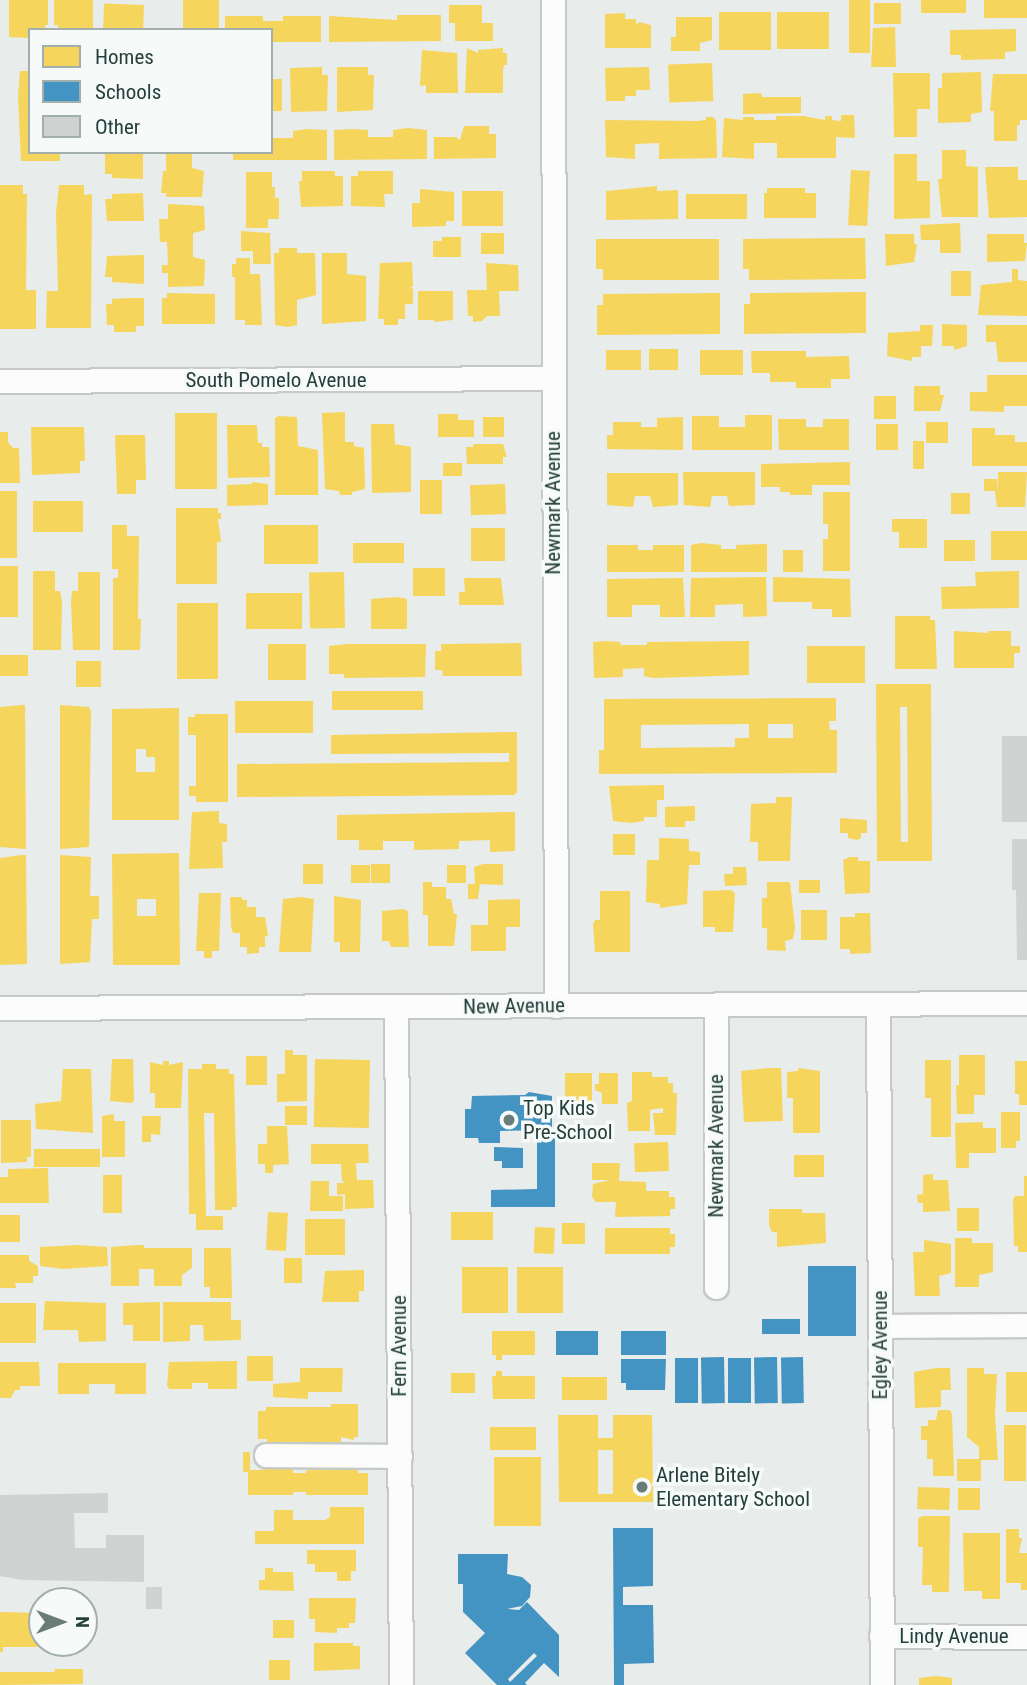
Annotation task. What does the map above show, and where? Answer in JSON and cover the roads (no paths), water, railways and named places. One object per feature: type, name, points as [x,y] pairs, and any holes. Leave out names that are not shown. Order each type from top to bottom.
[{"type":"street","name":"Newmark Avenue","points":[[553,0],[552,378],[556,1006]]},
{"type":"street","name":"South Pomelo Avenue","points":[[0,381],[552,378]]},
{"type":"street","name":"New Avenue","points":[[0,1008],[1027,1003]]},
{"type":"street","name":"Newmark Avenue","points":[[716,1004],[716,1287]]},
{"type":"street","name":"Egley Avenue","points":[[878,1004],[882,1685]]},
{"type":"street","name":"Fern Avenue","points":[[396,1007],[401,1685]]},
{"type":"street","points":[[880,1326],[1027,1325]]},
{"type":"street","points":[[266,1455],[400,1456]]},
{"type":"street","name":"Lindy Avenue","points":[[881,1636],[1027,1637]]},
{"type":"place","name":"Top Kids Pre-School","points":[[509,1120]]},
{"type":"place","name":"Arlene Bitely Elementary School","points":[[642,1487]]}]
